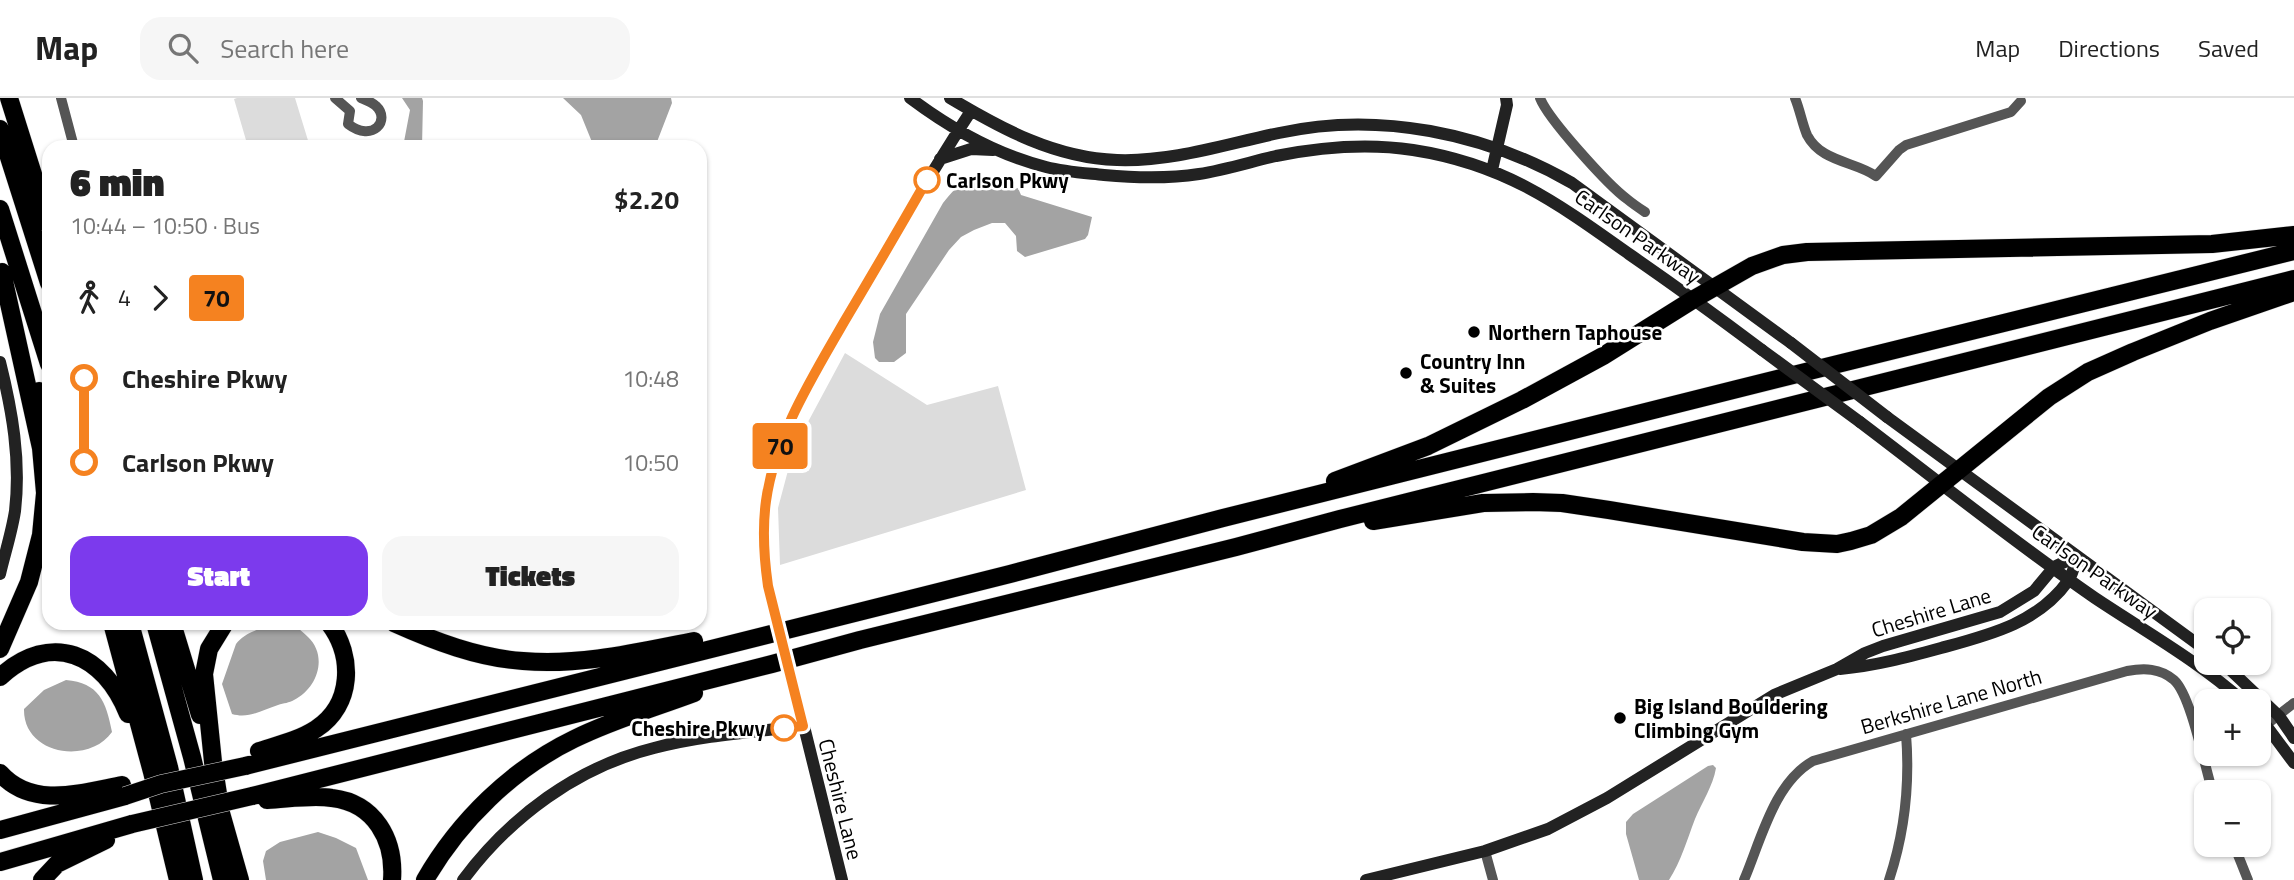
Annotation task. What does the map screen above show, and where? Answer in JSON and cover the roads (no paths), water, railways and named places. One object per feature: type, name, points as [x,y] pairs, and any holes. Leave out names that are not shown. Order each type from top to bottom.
[{"type":"highway","points":[[9,98],[42,201]]},
{"type":"highway","points":[[0,130],[42,261]]},
{"type":"highway","points":[[0,209],[42,342]]},
{"type":"highway","points":[[1223,518],[1428,446],[1570,375],[1752,266],[1796,252],[2212,244],[2294,235]]},
{"type":"highway","points":[[0,830],[157,778],[244,761],[1010,574],[1223,518],[2294,251]]},
{"type":"highway","points":[[1,269],[42,399]]},
{"type":"highway","points":[[1,269],[41,447],[42,462]]},
{"type":"highway","points":[[253,798],[860,640],[1236,548],[1340,519],[2294,279]]},
{"type":"highway","points":[[1236,548],[1473,505],[1517,502],[1562,503],[1803,542],[1837,544],[1871,535],[1893,523],[2049,397],[2088,372],[2210,321],[2294,292]]},
{"type":"highway","points":[[0,649],[33,570],[42,521]]},
{"type":"highway","points":[[114,630],[157,778],[178,880]]},
{"type":"highway","points":[[132,630],[169,767],[194,880]]},
{"type":"highway","points":[[157,630],[222,880]]},
{"type":"highway","points":[[174,630],[240,880]]},
{"type":"highway","points":[[212,767],[204,666],[213,639],[220,630]]},
{"type":"highway","points":[[244,761],[310,732],[336,709],[346,683],[347,665],[341,642],[333,630]]},
{"type":"highway","points":[[412,630],[455,647],[504,659],[545,662],[601,658],[708,638],[753,637]]},
{"type":"highway","points":[[0,677],[22,661],[43,654],[66,654],[93,664],[111,681],[157,778]]},
{"type":"highway","points":[[425,880],[447,845],[477,811],[517,776],[551,752],[612,723],[772,664]]},
{"type":"highway","points":[[0,773],[20,788],[52,796],[124,791]]},
{"type":"highway","points":[[219,798],[227,811],[247,880]]},
{"type":"highway","points":[[0,862],[133,827],[219,798],[332,798],[363,809],[377,822],[385,835],[391,858],[391,880]]},
{"type":"highway","points":[[42,880],[57,864],[74,854],[133,827]]},
{"type":"highway","points":[[170,880],[171,852]]},
{"type":"main road","name":"Carlson Parkway","points":[[911,98],[959,130],[1046,167],[1149,178],[1199,174],[1277,156],[1348,146],[1409,149],[1448,157],[1492,170],[1530,187],[1694,299],[2095,598],[2167,643],[2229,689]]},
{"type":"main road","name":"Carlson Parkway","points":[[950,98],[1005,130],[1055,150],[1116,160],[1167,157],[1283,132],[1346,124],[1419,129],[1464,138],[1535,164],[1572,183],[1715,286],[1888,417],[2194,641]]},
{"type":"main road","points":[[1492,170],[1507,106],[1506,98]]},
{"type":"main road","name":"Cheshire Lane","points":[[842,880],[774,612],[765,564],[766,500],[779,450],[805,390],[939,160],[971,111]]},
{"type":"main road","points":[[939,160],[971,149],[1001,150]]},
{"type":"main road","points":[[0,362],[12,411],[17,465],[15,511],[1,565]]},
{"type":"main road","name":"Cheshire Lane","points":[[1366,880],[1485,850],[1548,829],[1578,815],[1774,695],[1837,669],[1883,646],[2000,612],[2034,592],[2054,567],[2077,555]]},
{"type":"main road","name":"Cheshire Lane","points":[[1837,669],[1869,667],[2007,628],[2036,612],[2070,579],[2077,555]]},
{"type":"main road","points":[[2236,675],[2280,716],[2294,738]]},
{"type":"main road","points":[[463,880],[480,858],[525,815],[556,792],[594,770],[642,751],[688,740],[803,726]]},
{"type":"main road","points":[[2271,731],[2294,763]]},
{"type":"street","points":[[61,98],[72,140]]},
{"type":"street","points":[[335,98],[350,111]]},
{"type":"street","points":[[360,98],[375,105],[380,111],[379,125],[365,133],[357,131],[348,124],[350,111],[360,98]]},
{"type":"street","points":[[1540,98],[1550,115],[1605,177],[1626,199],[1645,212]]},
{"type":"street","points":[[1796,98],[1816,153],[1866,169],[1876,176],[1906,145],[2011,112],[2021,101]]},
{"type":"street","name":"Berkshire Lane North","points":[[1744,880],[1783,788],[1801,768],[1826,756],[2142,669],[2157,670],[2175,680],[2185,698],[2209,780]]},
{"type":"street","points":[[2271,718],[2280,716],[2294,704]]},
{"type":"street","points":[[1889,880],[1901,835],[1907,794],[1906,734]]},
{"type":"street","points":[[1485,850],[1493,880]]},
{"type":"street","points":[[2239,857],[2248,880]]},
{"type":"place","name":"Carlson Pkwy","points":[[927,180]]},
{"type":"place","name":"Northern Taphouse","points":[[1474,332]]},
{"type":"place","name":"Country Inn & Suites","points":[[1406,373]]},
{"type":"place","name":"Big Island Bouldering Climbing Gym","points":[[1620,718]]},
{"type":"place","name":"Cheshire Pkwy","points":[[784,728]]}]
